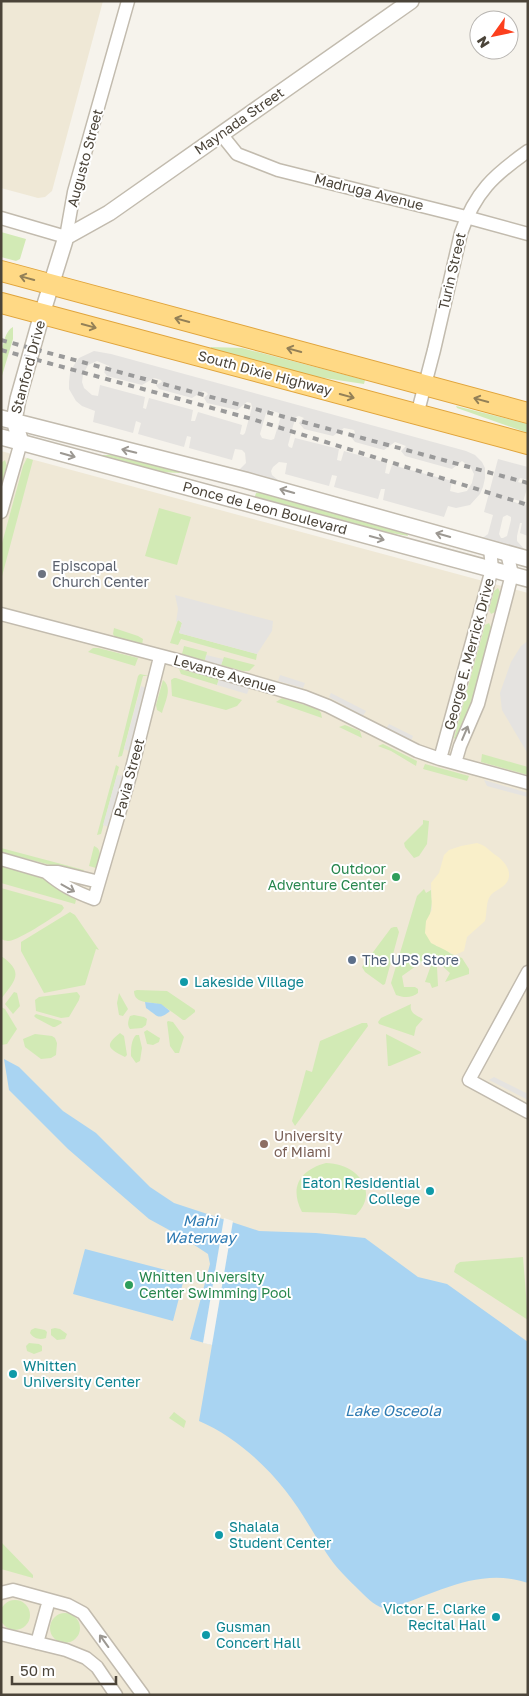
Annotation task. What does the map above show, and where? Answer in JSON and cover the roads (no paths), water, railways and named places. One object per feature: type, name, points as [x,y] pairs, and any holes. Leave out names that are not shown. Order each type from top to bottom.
[{"type":"highway","points":[[1,272],[528,413]]},
{"type":"highway","name":"South Dixie Highway","points":[[1,303],[528,444]]},
{"type":"street","name":"Augusto Street","points":[[42,314],[66,237],[74,192],[128,1]]},
{"type":"street","name":"Maynada Street","points":[[66,237],[109,213],[411,1]]},
{"type":"street","name":"Madruga Avenue","points":[[221,134],[237,154],[272,167],[528,234]]},
{"type":"street","name":"Turin Street","points":[[417,415],[466,217],[480,192],[507,166],[528,151]]},
{"type":"street","points":[[1,218],[66,237]]},
{"type":"street","name":"Stanford Drive","points":[[1,436],[18,399],[42,314]]},
{"type":"street","name":"Stanford Drive","points":[[8,419],[21,442]]},
{"type":"street","name":"Ponce de Leon Boulevard","points":[[8,419],[245,480],[528,559]]},
{"type":"street","name":"Ponce de Leon Boulevard","points":[[1,436],[528,579]]},
{"type":"street","points":[[1,512],[21,442]]},
{"type":"street","name":"George E. Merrick Drive","points":[[440,759],[492,569],[490,548]]},
{"type":"street","name":"George E. Merrick Drive","points":[[455,764],[460,746],[478,704],[512,574],[507,553]]},
{"type":"street","name":"Levante Avenue","points":[[1,614],[256,682],[318,701],[401,744],[455,764],[528,783]]},
{"type":"street","points":[[480,616],[500,621]]},
{"type":"street","name":"Pavia Street","points":[[46,872],[63,886],[74,892],[94,898],[131,770],[160,657]]},
{"type":"street","points":[[1,859],[46,872],[58,872],[99,882]]},
{"type":"street","points":[[528,972],[470,1080],[528,1112]]},
{"type":"street","points":[[1,1592],[13,1590],[68,1606],[83,1613],[143,1695]]},
{"type":"street","points":[[37,1643],[49,1600]]},
{"type":"street","points":[[1,1634],[66,1650],[86,1658],[97,1667],[116,1695]]},
{"type":"water","points":[[145,1002],[161,1004],[170,1011],[160,1017],[146,1008]]},
{"type":"water","name":"Lake Osceola","points":[[4,1059],[19,1067],[63,1111],[96,1133],[150,1187],[174,1203],[259,1231],[316,1233],[365,1238],[418,1277],[447,1284],[528,1342],[528,1583],[492,1578],[474,1580],[456,1584],[388,1609],[373,1603],[338,1569],[291,1498],[267,1469],[235,1442],[199,1421],[212,1345],[190,1339],[210,1264],[208,1254],[149,1219],[68,1149],[9,1090]]},
{"type":"water","name":"Whitten University Center Swimming Pool","points":[[85,1249],[185,1275],[173,1321],[73,1294]]},
{"type":"railway","points":[[1,340],[528,483]]},
{"type":"railway","points":[[1,350],[252,419],[528,505]]},
{"type":"place","name":"Episcopal Church Center","points":[[42,574]]},
{"type":"place","name":"Outdoor Adventure Center","points":[[396,877]]},
{"type":"place","name":"The UPS Store","points":[[352,960]]},
{"type":"place","name":"Lakeside Village","points":[[184,982]]},
{"type":"place","name":"University of Miami","points":[[264,1144]]},
{"type":"place","name":"Eaton Residential College","points":[[430,1191]]},
{"type":"place","name":"Whitten University Center Swimming Pool","points":[[129,1285]]},
{"type":"place","name":"Whitten University Center","points":[[13,1374]]},
{"type":"place","name":"Shalala Student Center","points":[[219,1535]]},
{"type":"place","name":"Victor E. Clarke Recital Hall","points":[[496,1617]]},
{"type":"place","name":"Gusman Concert Hall","points":[[206,1635]]},
{"type":"water label","name":"Mahi Waterway","points":[[200,1230]]}]
